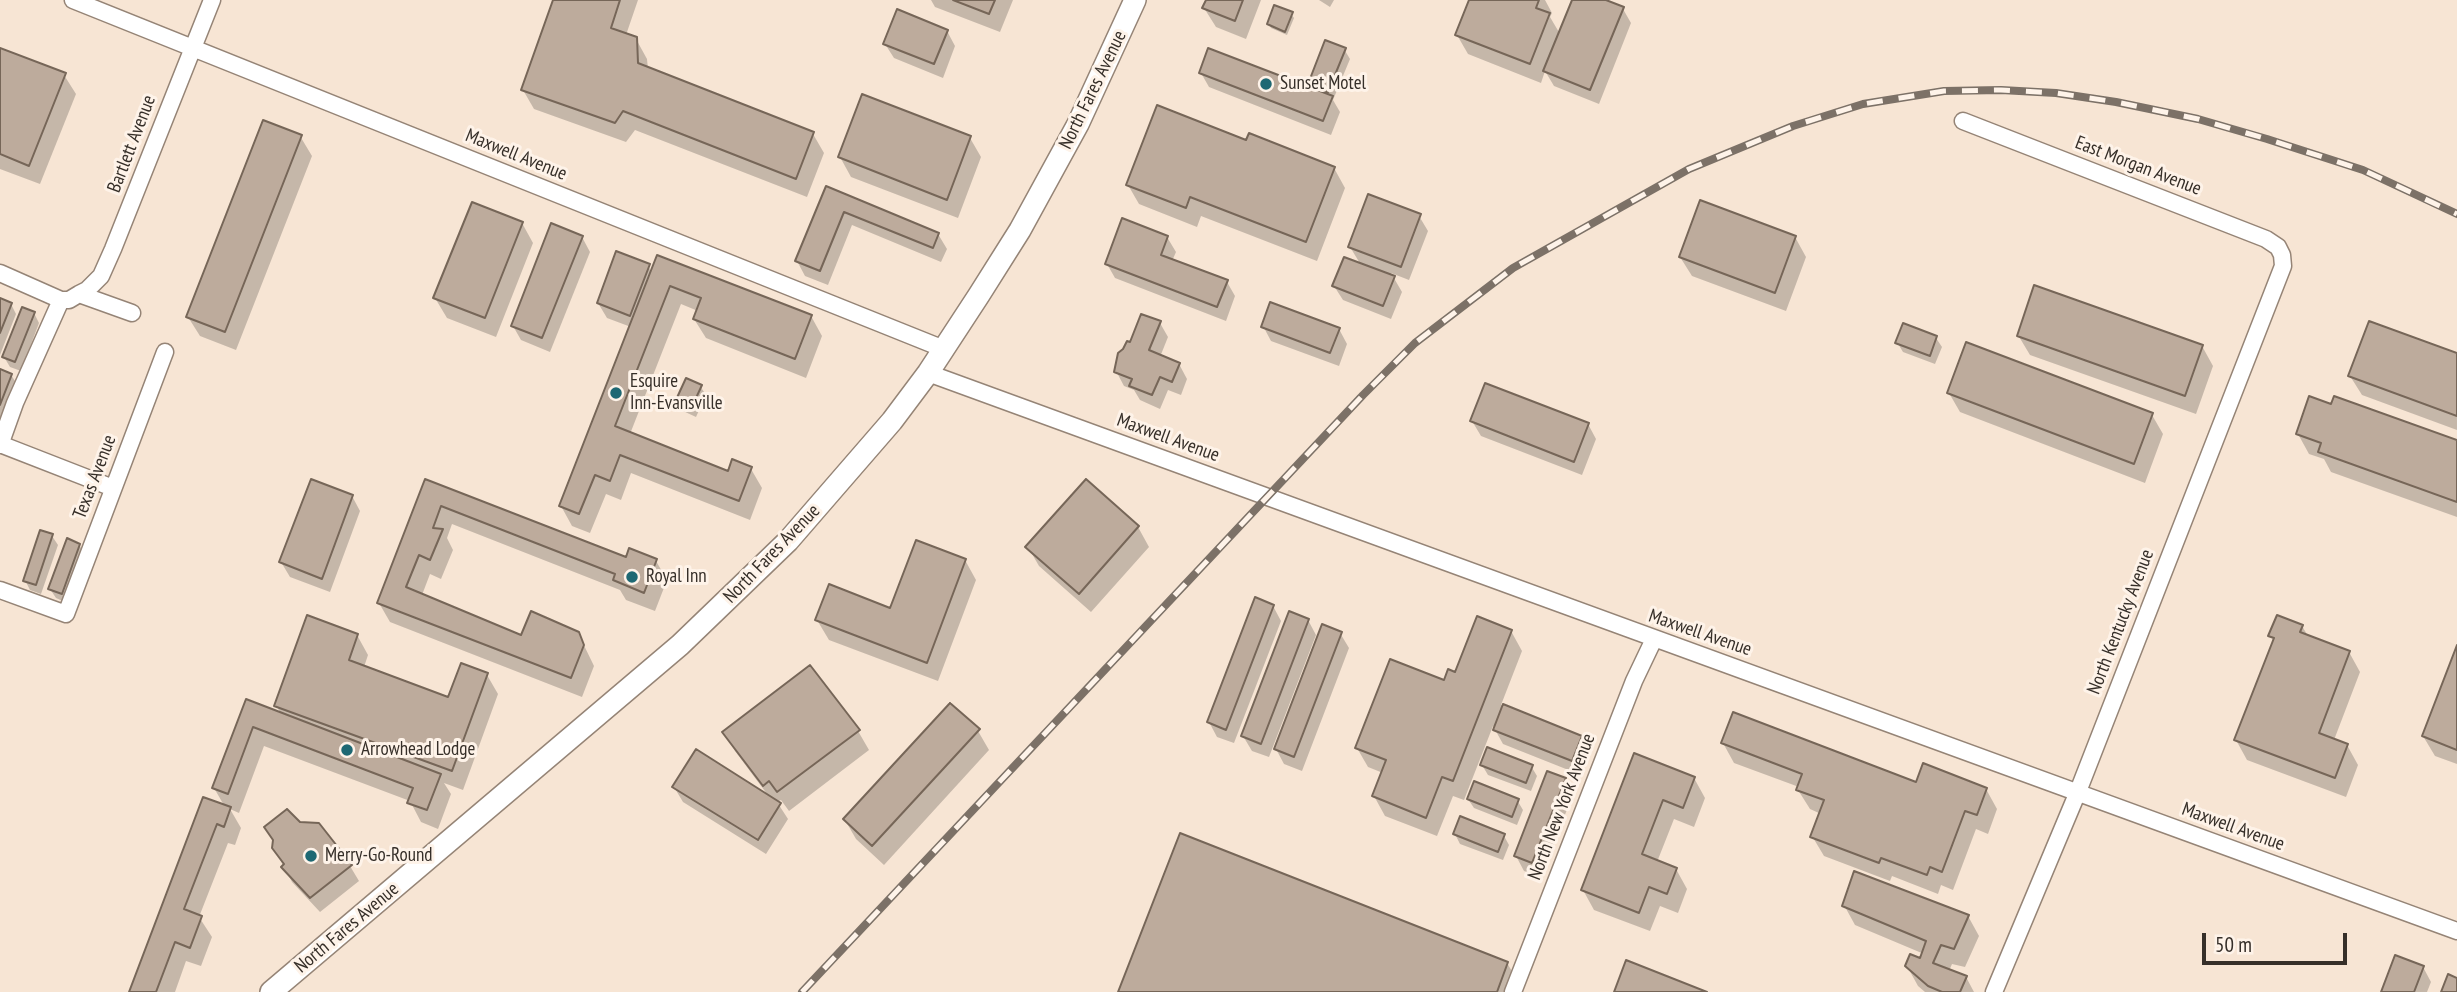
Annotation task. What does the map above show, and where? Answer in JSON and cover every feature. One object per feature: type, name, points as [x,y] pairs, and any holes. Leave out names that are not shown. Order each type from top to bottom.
[{"type":"street","name":"Maxwell Avenue","points":[[73,0],[944,349]]},
{"type":"street","name":"Bartlett Avenue","points":[[79,294],[101,276],[212,0]]},
{"type":"street","name":"North Fares Avenue","points":[[271,992],[680,645],[788,541],[892,421],[929,373],[1020,230],[1089,102],[1135,0]]},
{"type":"street","name":"East Morgan Avenue","points":[[1963,121],[2266,239],[2278,247],[2283,266]]},
{"type":"street","name":"North Kentucky Avenue","points":[[1994,992],[2077,794],[2283,266]]},
{"type":"street","points":[[0,273],[61,300],[69,300],[79,294],[132,313]]},
{"type":"street","points":[[61,300],[15,403],[0,444],[113,488]]},
{"type":"street","name":"Texas Avenue","points":[[0,590],[66,614],[164,352]]},
{"type":"street","name":"Maxwell Avenue","points":[[929,373],[2457,931]]},
{"type":"street","name":"North New York Avenue","points":[[1513,992],[1633,681],[1654,639]]},
{"type":"building","points":[[553,0],[620,0],[611,28],[637,37],[638,63],[814,132],[796,179],[623,111],[615,123],[521,90]]},
{"type":"building","points":[[953,0],[995,0],[989,14]]},
{"type":"building","points":[[1206,0],[1243,0],[1235,21],[1202,8]]},
{"type":"building","points":[[1469,0],[1539,0],[1536,8],[1550,13],[1530,64],[1455,35]]},
{"type":"building","points":[[1572,0],[1606,0],[1624,7],[1590,90],[1543,71]]},
{"type":"building","points":[[1274,5],[1293,12],[1285,32],[1267,24]]},
{"type":"building","points":[[897,9],[948,30],[934,64],[883,44]]},
{"type":"building","points":[[1325,40],[1346,48],[1328,92],[1308,84]]},
{"type":"building","points":[[0,48],[66,73],[29,166],[0,154]]},
{"type":"building","name":"Sunset Motel","points":[[1208,48],[1333,96],[1323,121],[1199,73]]},
{"type":"building","points":[[862,94],[971,136],[947,200],[838,157]]},
{"type":"building","points":[[1157,105],[1246,140],[1249,133],[1335,167],[1306,242],[1190,197],[1186,208],[1126,185]]},
{"type":"building","points":[[263,120],[302,135],[225,332],[186,317]]},
{"type":"building","points":[[826,186],[939,233],[933,248],[844,212],[820,271],[795,261]]},
{"type":"building","points":[[1368,194],[1421,214],[1401,267],[1348,247]]},
{"type":"building","points":[[1700,200],[1796,236],[1775,293],[1679,257]]},
{"type":"building","points":[[472,202],[523,222],[485,318],[433,298]]},
{"type":"building","points":[[1122,218],[1168,236],[1161,255],[1228,280],[1217,307],[1105,264]]},
{"type":"building","points":[[551,223],[583,236],[542,338],[511,326]]},
{"type":"building","points":[[616,251],[650,264],[630,316],[597,303]]},
{"type":"building","name":"Esquire Inn-Evansville","points":[[657,255],[812,315],[795,359],[693,319],[701,298],[670,286],[615,426],[728,471],[732,459],[752,467],[739,501],[620,455],[610,481],[595,475],[579,514],[559,506]]},
{"type":"building","points":[[1344,257],[1395,276],[1383,306],[1332,286]]},
{"type":"building","points":[[2034,285],[2203,345],[2185,396],[2017,336]]},
{"type":"building","points":[[0,298],[12,303],[0,333]]},
{"type":"building","points":[[1270,302],[1340,328],[1330,353],[1261,327]]},
{"type":"building","points":[[22,307],[35,312],[15,362],[2,357]]},
{"type":"building","points":[[1141,314],[1161,321],[1149,350],[1180,363],[1172,382],[1160,377],[1152,395],[1129,386],[1132,379],[1114,372],[1118,353],[1127,341],[1130,342]]},
{"type":"building","points":[[2369,321],[2457,353],[2457,416],[2348,376]]},
{"type":"building","points":[[1903,323],[1937,336],[1930,356],[1895,343]]},
{"type":"building","points":[[1966,342],[2153,413],[2134,464],[1947,393]]},
{"type":"building","points":[[0,369],[12,374],[0,405]]},
{"type":"building","points":[[686,378],[702,385],[691,409],[675,402]]},
{"type":"building","points":[[1485,383],[1589,423],[1574,462],[1470,421]]},
{"type":"building","points":[[2309,396],[2331,404],[2334,396],[2457,440],[2457,502],[2318,452],[2321,443],[2296,434]]},
{"type":"building","points":[[311,479],[353,495],[322,579],[279,562]]},
{"type":"building","name":"Royal Inn","points":[[425,479],[626,557],[629,548],[657,559],[644,593],[613,580],[615,574],[441,506],[433,528],[443,529],[430,560],[419,555],[406,587],[521,635],[531,611],[579,632],[584,645],[571,678],[377,603]]},
{"type":"building","points":[[1086,479],[1139,526],[1079,594],[1025,547]]},
{"type":"building","points":[[40,530],[53,534],[36,585],[23,581]]},
{"type":"building","points":[[67,538],[80,544],[62,594],[48,589]]},
{"type":"building","points":[[916,540],[966,559],[927,663],[815,620],[829,584],[890,608]]},
{"type":"building","points":[[1255,597],[1274,605],[1226,730],[1207,722]]},
{"type":"building","points":[[1289,611],[1309,619],[1261,744],[1241,736]]},
{"type":"building","points":[[307,615],[358,634],[349,660],[448,697],[461,663],[488,673],[452,771],[274,706]]},
{"type":"building","points":[[2277,615],[2303,625],[2300,632],[2350,651],[2319,733],[2348,744],[2335,778],[2234,740],[2274,638],[2268,636]]},
{"type":"building","points":[[1477,616],[1512,630],[1453,781],[1442,777],[1426,818],[1372,796],[1386,760],[1355,748],[1390,659],[1444,680],[1448,669],[1455,672]]},
{"type":"building","points":[[1322,624],[1342,632],[1294,757],[1274,749]]},
{"type":"building","points":[[2457,645],[2457,750],[2422,736]]},
{"type":"building","points":[[810,665],[860,730],[777,792],[769,781],[763,786],[722,732]]},
{"type":"building","name":"Arrowhead Lodge","points":[[246,699],[441,774],[427,810],[407,803],[413,788],[253,727],[228,794],[212,788]]},
{"type":"building","points":[[950,703],[980,729],[872,846],[843,819]]},
{"type":"building","points":[[1503,704],[1582,736],[1572,761],[1493,730]]},
{"type":"building","points":[[1733,712],[1916,782],[1923,763],[1987,788],[1977,815],[1965,811],[1942,872],[1930,867],[1927,875],[1881,858],[1879,863],[1810,837],[1824,800],[1796,790],[1802,774],[1721,743]]},
{"type":"building","points":[[1487,747],[1533,765],[1526,783],[1480,765]]},
{"type":"building","points":[[696,749],[781,803],[758,840],[672,787]]},
{"type":"building","points":[[1634,753],[1695,777],[1683,808],[1663,800],[1642,854],[1677,868],[1667,894],[1649,887],[1639,913],[1581,890]]},
{"type":"building","points":[[1547,771],[1566,778],[1532,863],[1514,856]]},
{"type":"building","points":[[1474,781],[1519,799],[1512,817],[1467,799]]},
{"type":"building","points":[[203,797],[231,807],[224,827],[217,824],[184,909],[202,916],[190,948],[175,942],[156,992],[129,992]]},
{"type":"building","name":"Merry-Go-Round","points":[[287,809],[300,822],[319,823],[352,865],[310,898],[281,867],[284,864],[272,848],[273,840],[264,827]]},
{"type":"building","points":[[1460,816],[1505,834],[1498,852],[1453,834]]},
{"type":"building","points":[[1180,833],[1508,962],[1497,992],[1118,992]]},
{"type":"building","points":[[1854,871],[1969,915],[1954,949],[1941,945],[1933,963],[1967,976],[1960,992],[1942,992],[1928,986],[1905,966],[1910,954],[1920,958],[1926,941],[1842,906]]},
{"type":"building","points":[[2395,955],[2424,966],[2414,992],[2381,992]]},
{"type":"building","points":[[1626,960],[1707,992],[1614,992]]},
{"type":"building","points":[[2448,974],[2457,978],[2457,992],[2441,992]]},
{"type":"railway","points":[[802,992],[1415,343],[1513,268],[1689,169],[1793,126],[1863,104],[1944,91],[2056,93],[2198,119],[2267,139],[2363,170],[2457,214]]},
{"type":"place","name":"Sunset Motel","points":[[1266,84]]},
{"type":"place","name":"Esquire Inn-Evansville","points":[[616,393]]},
{"type":"place","name":"Royal Inn","points":[[632,577]]},
{"type":"place","name":"Arrowhead Lodge","points":[[347,750]]},
{"type":"place","name":"Merry-Go-Round","points":[[311,856]]}]
